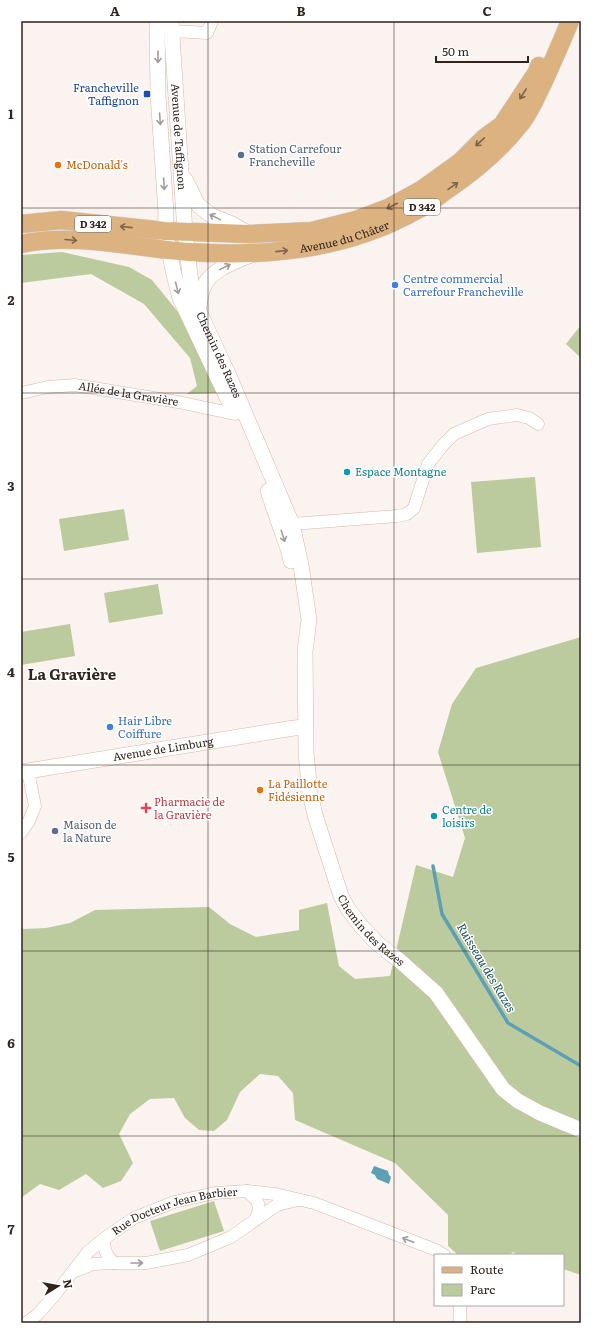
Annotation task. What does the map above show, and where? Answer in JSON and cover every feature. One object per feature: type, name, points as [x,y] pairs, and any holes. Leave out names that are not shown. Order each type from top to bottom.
[{"type":"main road","name":"Avenue du Châter","points":[[169,250],[253,254],[317,247],[362,236],[418,210],[463,179],[491,156],[508,129],[536,72],[558,21]]},
{"type":"main road","name":"Avenue du Châter","points":[[165,231],[249,234],[312,231],[356,220],[388,208],[421,190],[460,162],[484,138],[508,129],[523,121],[536,98],[570,21]]},
{"type":"main road","name":"D 342","points":[[21,224],[61,220],[165,231]]},
{"type":"main road","name":"D 342","points":[[21,244],[32,241],[61,239],[137,245],[169,250]]},
{"type":"street","name":"Avenue de Taffignon","points":[[157,21],[158,94],[166,213],[165,231],[169,250]]},
{"type":"street","points":[[172,26],[207,34],[212,21]]},
{"type":"street","name":"Avenue de Taffignon","points":[[172,26],[187,252]]},
{"type":"street","points":[[182,175],[198,205],[212,216],[232,224],[249,234]]},
{"type":"street","name":"Chemin des Razes","points":[[169,250],[180,298],[235,414],[264,482],[288,552],[297,590],[305,651]]},
{"type":"street","name":"Chemin des Razes","points":[[187,252],[191,284],[198,309],[229,376],[292,524],[301,565],[309,620],[305,651],[305,728],[310,793],[315,815],[342,896],[348,909],[377,943],[436,993],[503,1089],[518,1101],[534,1110],[581,1130]]},
{"type":"street","points":[[198,309],[203,287],[209,278],[220,270],[253,254]]},
{"type":"street","name":"Allée de la Gravière","points":[[21,393],[48,387],[75,385],[178,402],[235,414]]},
{"type":"street","name":"Chemin des Razes","points":[[235,414],[262,455]]},
{"type":"street","points":[[292,524],[398,516],[407,514],[414,508],[428,464],[454,434],[488,419],[517,415],[529,418],[538,424]]},
{"type":"street","name":"Chemin des Razes","points":[[264,482],[292,524]]},
{"type":"street","name":"Avenue de Limburg","points":[[25,771],[294,728],[305,728]]},
{"type":"street","points":[[21,833],[29,821],[35,806],[25,771]]},
{"type":"street","name":"Rue Docteur Jean Barbier","points":[[247,1191],[256,1200],[259,1210],[256,1220]]},
{"type":"street","name":"Rue Docteur Jean Barbier","points":[[26,1323],[53,1297],[88,1252],[134,1218],[174,1202],[215,1193],[247,1191],[275,1194],[314,1203],[436,1250],[442,1254]]},
{"type":"street","points":[[72,1272],[93,1264],[146,1263],[188,1255],[231,1237],[277,1205],[299,1199]]},
{"type":"street","name":"Rue Docteur Jean Barbier","points":[[105,1238],[104,1247],[107,1256],[114,1263]]},
{"type":"street","points":[[460,1306],[460,1323]]},
{"type":"green space","points":[[62,252],[129,267],[152,280],[178,312],[218,393],[187,394],[197,386],[190,358],[144,304],[91,274],[21,283],[21,255]]},
{"type":"green space","points":[[581,325],[581,358],[566,344]]},
{"type":"green space","points":[[535,477],[541,547],[477,553],[471,482]]},
{"type":"green space","points":[[124,509],[129,540],[64,551],[59,519]]},
{"type":"green space","points":[[158,584],[163,614],[109,623],[104,593]]},
{"type":"green space","points":[[70,624],[75,656],[21,665],[21,632]]},
{"type":"green space","points":[[581,637],[581,1275],[564,1269],[564,1254],[517,1254],[512,1252],[511,1254],[457,1254],[448,1246],[448,1215],[395,1163],[295,1120],[293,1093],[278,1076],[260,1074],[240,1092],[227,1120],[214,1131],[199,1130],[185,1118],[174,1098],[150,1099],[130,1114],[119,1134],[133,1163],[121,1181],[103,1188],[86,1174],[59,1190],[40,1184],[21,1198],[21,928],[46,928],[70,923],[95,910],[209,907],[230,924],[256,937],[299,930],[299,910],[327,903],[339,966],[355,979],[390,976],[416,865],[453,877],[465,838],[438,752],[452,704],[476,668]]},
{"type":"green space","points":[[214,1201],[224,1231],[160,1251],[150,1221]]},
{"type":"water","points":[[374,1166],[388,1171],[391,1177],[389,1184],[377,1179],[375,1175],[371,1173]]},
{"type":"waterway","name":"Ruisseau des Razes","points":[[433,866],[442,914],[508,1023],[581,1066]]},
{"type":"place","name":"Francheville Taffignon","points":[[147,94]]},
{"type":"place","name":"Station Carrefour Francheville","points":[[241,155]]},
{"type":"place","name":"McDonald's","points":[[58,165]]},
{"type":"place","name":"Centre commercial Carrefour Francheville","points":[[395,285]]},
{"type":"place","name":"Espace Montagne","points":[[347,472]]},
{"type":"place","name":"Hair Libre Coiffure","points":[[110,727]]},
{"type":"place","name":"La Paillotte Fidésienne","points":[[260,790]]},
{"type":"place","name":"Pharmacie de la Gravière","points":[[146,808]]},
{"type":"place","name":"Centre de loisirs","points":[[434,816]]},
{"type":"place","name":"Maison de la Nature","points":[[55,831]]},
{"type":"district","name":"La Gravière","points":[[72,675]]}]
